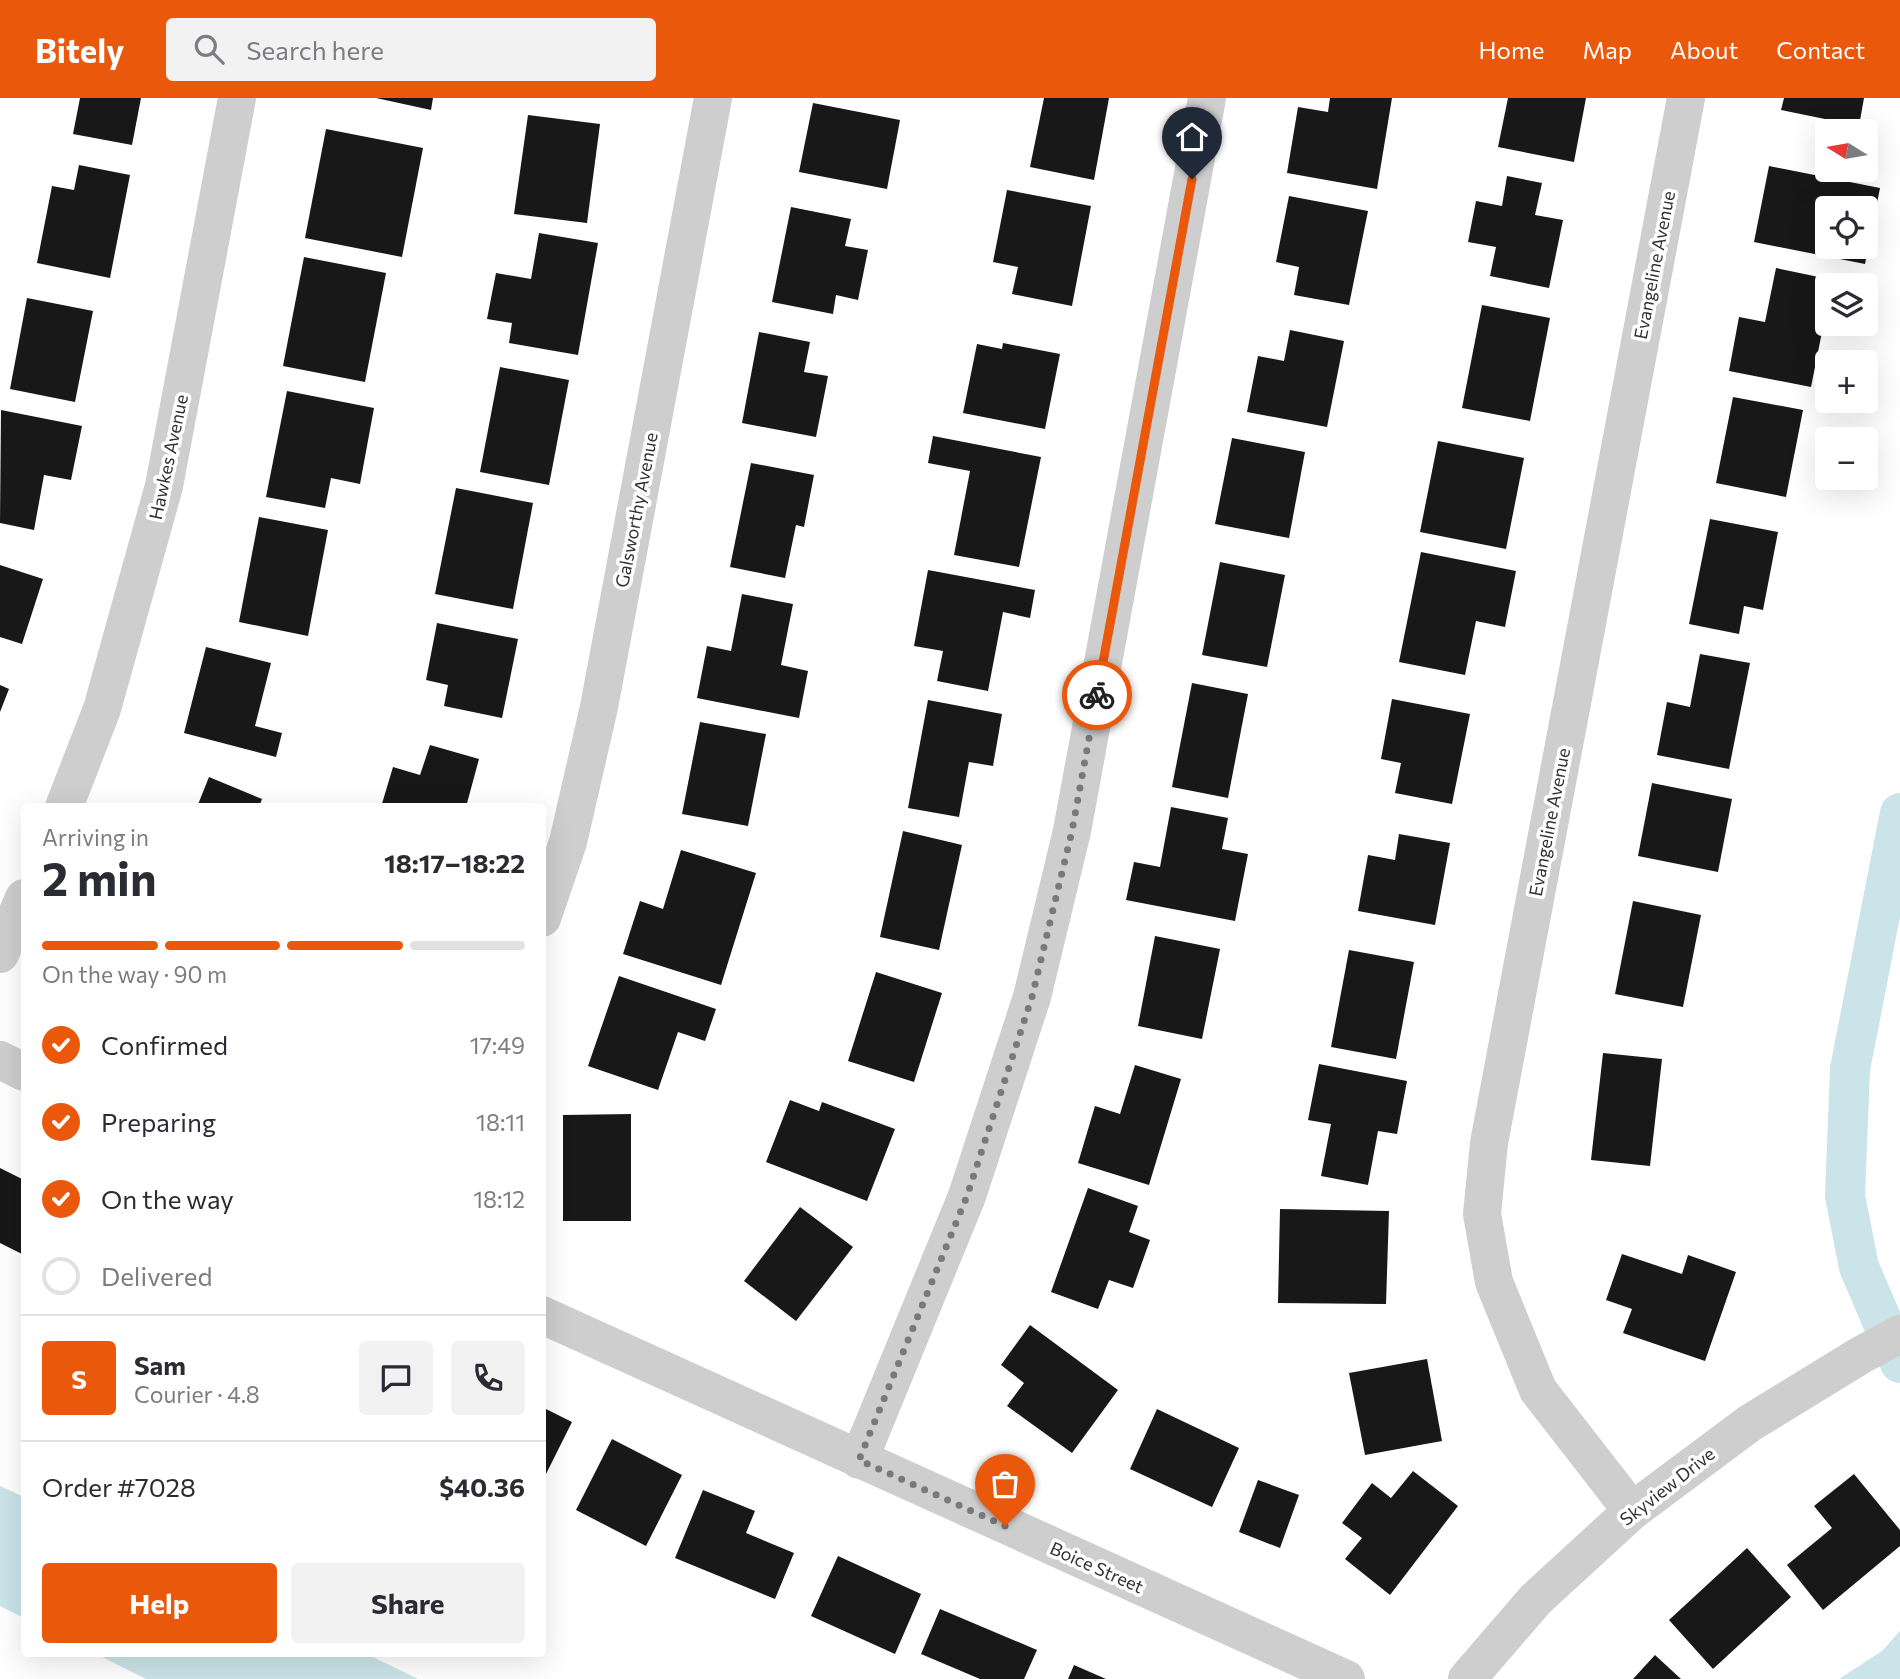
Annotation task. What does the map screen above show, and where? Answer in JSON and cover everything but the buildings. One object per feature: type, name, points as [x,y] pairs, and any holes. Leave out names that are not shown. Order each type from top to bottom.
[{"type":"street","name":"Hawkes Avenue","points":[[66,803],[102,709],[164,486],[237,98]]},
{"type":"street","name":"Galsworthy Avenue","points":[[546,906],[568,842],[599,707],[713,98]]},
{"type":"street","points":[[859,1460],[967,1196],[1032,997],[1072,831],[1207,98]]},
{"type":"street","name":"Evangeline Avenue","points":[[1632,1511],[1538,1390],[1494,1282],[1482,1214],[1489,1143],[1686,98]]},
{"type":"street","points":[[0,954],[21,905]]},
{"type":"street","points":[[0,1060],[21,1070]]},
{"type":"street","name":"Boice Street","points":[[546,1317],[1346,1679]]},
{"type":"street","name":"Skyview Drive","points":[[1467,1679],[1536,1599],[1632,1511],[1750,1423],[1900,1334]]},
{"type":"water","points":[[0,1486],[21,1496],[21,1616],[0,1606]]},
{"type":"water","points":[[1900,1631],[1900,1679],[1839,1679],[1882,1651]]},
{"type":"water","points":[[102,1657],[373,1657],[418,1679],[146,1679]]},
{"type":"waterway","points":[[1900,813],[1850,1069],[1845,1196],[1859,1267],[1900,1363]]},
{"type":"way so far","points":[[1005,1526],[859,1460],[967,1196],[1032,997],[1072,831],[1097,695]]},
{"type":"route","points":[[1097,695],[1192,179]]}]
